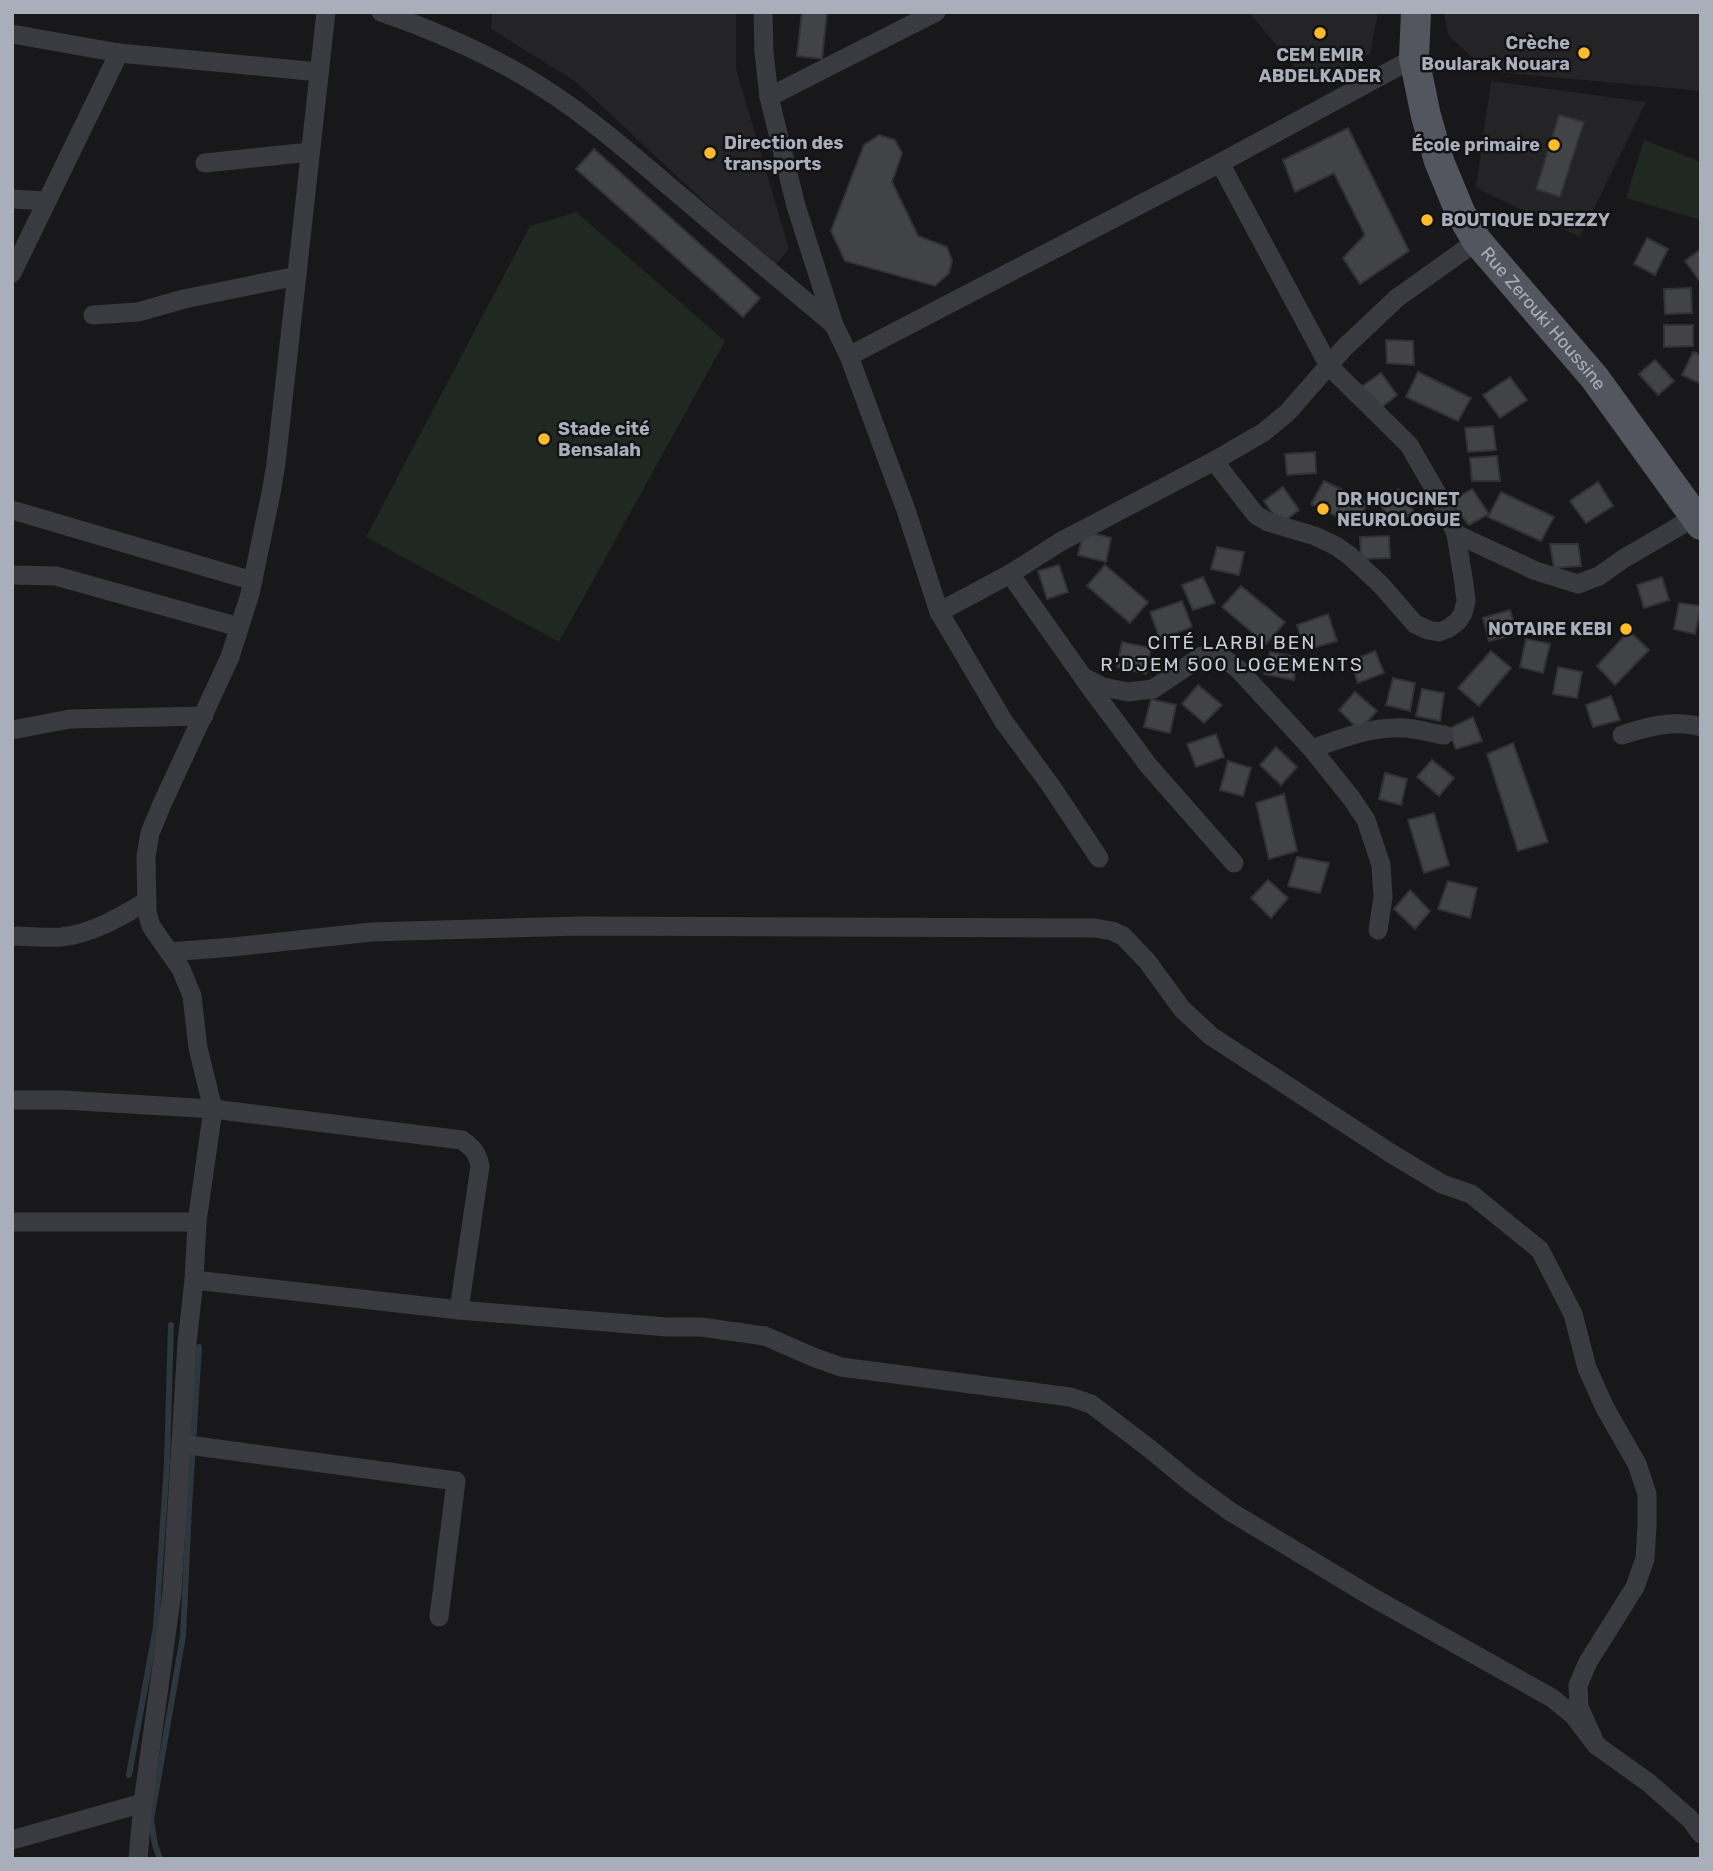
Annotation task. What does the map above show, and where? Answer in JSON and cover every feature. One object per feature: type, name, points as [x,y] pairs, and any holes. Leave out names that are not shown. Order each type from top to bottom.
[{"type":"main road","name":"Rue Zerouki Houssine","points":[[1416,12],[1414,58],[1426,116],[1439,161],[1460,212],[1477,241],[1594,377],[1698,521]]},
{"type":"street","points":[[138,1859],[143,1803],[172,1592],[197,1222],[213,1109],[198,1048],[192,996],[181,969],[151,926],[147,912],[146,856],[150,833],[162,804],[230,657],[253,581],[272,488],[326,12]]},
{"type":"street","points":[[381,12],[450,38],[522,75],[569,105],[834,325]]},
{"type":"street","points":[[763,12],[769,97],[796,206],[834,325],[849,356],[906,510],[939,612],[1004,722],[1051,786],[1098,858]]},
{"type":"street","points":[[769,97],[936,12]]},
{"type":"street","points":[[12,34],[119,53],[319,72]]},
{"type":"street","points":[[12,273],[119,53]]},
{"type":"street","points":[[849,356],[1220,163],[1414,58]]},
{"type":"street","points":[[205,163],[310,152]]},
{"type":"street","points":[[1214,461],[1256,515],[1268,522],[1315,536],[1336,546],[1381,585],[1415,624],[1427,631],[1439,632],[1458,621],[1466,601],[1464,584],[1456,534],[1439,497],[1409,445],[1329,366],[1220,163]]},
{"type":"street","points":[[12,199],[47,201]]},
{"type":"street","points":[[939,612],[1010,574],[1060,541],[1264,432],[1288,412],[1344,348],[1397,298],[1477,241]]},
{"type":"street","points":[[93,315],[138,312],[184,299],[297,276]]},
{"type":"street","points":[[12,510],[253,581]]},
{"type":"street","points":[[1456,534],[1536,571],[1578,584],[1599,576],[1623,559],[1698,521]]},
{"type":"street","points":[[1010,574],[1148,765],[1234,863]]},
{"type":"street","points":[[12,575],[56,576],[239,627]]},
{"type":"street","points":[[1083,677],[1103,687],[1128,692],[1153,689],[1202,656],[1222,657],[1238,669],[1312,750],[1366,820],[1381,864],[1383,897],[1378,930]]},
{"type":"street","points":[[12,730],[71,719],[204,716]]},
{"type":"street","points":[[1622,735],[1665,724],[1693,724],[1701,727]]},
{"type":"street","points":[[1312,750],[1337,739],[1370,731],[1404,728],[1444,735]]},
{"type":"street","points":[[12,936],[62,937],[90,930],[147,901]]},
{"type":"street","points":[[169,952],[372,932],[580,926],[1095,928],[1112,930],[1123,936],[1147,961],[1182,1009],[1211,1036],[1392,1154],[1442,1184],[1471,1194],[1540,1250],[1573,1314],[1587,1368],[1605,1408],[1637,1464],[1647,1494],[1645,1559],[1635,1587],[1595,1650],[1578,1685],[1579,1707],[1596,1745]]},
{"type":"street","points":[[12,1100],[63,1100],[213,1109],[462,1140],[474,1148],[480,1166],[459,1310]]},
{"type":"street","points":[[12,1222],[197,1222]]},
{"type":"street","points":[[194,1280],[459,1310],[667,1327],[701,1326],[765,1336],[841,1367],[1070,1396],[1091,1404],[1231,1512],[1372,1597],[1552,1698],[1574,1716],[1596,1745],[1649,1783],[1689,1819],[1701,1834]]},
{"type":"street","points":[[181,1444],[456,1481],[439,1616]]},
{"type":"street","points":[[12,1840],[143,1803]]},
{"type":"shaded area","points":[[492,12],[736,12],[736,69],[789,249],[774,267],[576,82],[491,29]]},
{"type":"shaded area","name":"CEM EMIR ABDELKADER","points":[[1249,12],[1378,12],[1370,54],[1309,85]]},
{"type":"shaded area","name":"Crèche Boularak Nouara","points":[[1444,12],[1701,12],[1701,91],[1487,71],[1448,35]]},
{"type":"shaded area","name":"École primaire","points":[[1491,81],[1646,102],[1580,237],[1476,188]]},
{"type":"shaded area","points":[[1644,140],[1701,162],[1701,220],[1626,198]]},
{"type":"shaded area","name":"Stade cité Bensalah","points":[[576,212],[725,341],[559,642],[366,537],[530,226]]},
{"type":"building","points":[[802,12],[827,12],[822,59],[797,56]]},
{"type":"building","points":[[1559,115],[1584,122],[1560,197],[1536,189]]},
{"type":"building","points":[[1348,128],[1409,251],[1360,284],[1343,258],[1365,235],[1334,173],[1295,192],[1283,160]]},
{"type":"building","points":[[879,135],[895,140],[902,153],[892,182],[918,236],[947,247],[952,261],[949,273],[935,286],[845,261],[831,231],[864,145]]},
{"type":"building","points":[[594,149],[760,298],[743,317],[576,169]]},
{"type":"building","points":[[1647,238],[1668,249],[1655,275],[1634,264]]},
{"type":"building","points":[[1701,249],[1701,283],[1685,261]]},
{"type":"building","points":[[1691,288],[1692,313],[1665,314],[1664,289]]},
{"type":"building","points":[[1664,325],[1693,325],[1693,346],[1664,347]]},
{"type":"building","points":[[1386,340],[1413,341],[1414,365],[1387,363]]},
{"type":"building","points":[[1693,352],[1701,355],[1701,384],[1682,375]]},
{"type":"building","points":[[1655,360],[1674,381],[1658,395],[1639,374]]},
{"type":"building","points":[[1418,372],[1471,398],[1458,421],[1406,397]]},
{"type":"building","points":[[1381,373],[1397,395],[1378,410],[1361,387]]},
{"type":"building","points":[[1510,377],[1527,400],[1500,418],[1483,395]]},
{"type":"building","points":[[1493,426],[1496,450],[1468,452],[1465,428]]},
{"type":"building","points":[[1315,452],[1316,473],[1287,475],[1285,454]]},
{"type":"building","points":[[1497,456],[1500,481],[1472,481],[1470,458]]},
{"type":"building","points":[[1324,481],[1368,502],[1356,526],[1311,504]]},
{"type":"building","points":[[1598,482],[1613,506],[1586,523],[1570,501]]},
{"type":"building","points":[[1283,487],[1299,510],[1280,524],[1264,501]]},
{"type":"building","points":[[1398,489],[1414,511],[1395,525],[1378,502]]},
{"type":"building","points":[[1472,489],[1489,514],[1469,525],[1450,502]]},
{"type":"building","points":[[1501,492],[1554,517],[1541,541],[1488,517]]},
{"type":"building","points":[[1084,531],[1111,538],[1106,562],[1078,555]]},
{"type":"building","points":[[1389,536],[1390,558],[1361,559],[1360,537]]},
{"type":"building","points":[[1550,544],[1578,544],[1581,566],[1554,568]]},
{"type":"building","points":[[1217,547],[1244,552],[1239,575],[1211,569]]},
{"type":"building","points":[[1059,565],[1068,592],[1047,599],[1038,571]]},
{"type":"building","points":[[1105,565],[1148,602],[1130,623],[1087,586]]},
{"type":"building","points":[[1203,577],[1215,603],[1193,610],[1182,585]]},
{"type":"building","points":[[1662,577],[1669,600],[1644,608],[1637,585]]},
{"type":"building","points":[[1241,586],[1285,622],[1266,644],[1222,607]]},
{"type":"building","points":[[1182,601],[1192,627],[1160,639],[1150,612]]},
{"type":"building","points":[[1679,603],[1701,606],[1695,634],[1674,629]]},
{"type":"building","points":[[1510,610],[1517,634],[1489,641],[1483,618]]},
{"type":"building","points":[[1328,614],[1337,641],[1305,650],[1297,625]]},
{"type":"building","points":[[1629,631],[1649,650],[1615,685],[1597,666]]},
{"type":"building","points":[[1526,639],[1550,644],[1543,673],[1520,667]]},
{"type":"building","points":[[1122,642],[1151,648],[1146,674],[1117,667]]},
{"type":"building","points":[[1375,651],[1384,673],[1358,683],[1351,661]]},
{"type":"building","points":[[1491,651],[1511,668],[1479,706],[1458,688]]},
{"type":"building","points":[[1270,652],[1297,657],[1294,680],[1264,674]]},
{"type":"building","points":[[1558,667],[1582,672],[1577,698],[1553,694]]},
{"type":"building","points":[[1393,678],[1415,683],[1410,711],[1386,705]]},
{"type":"building","points":[[1198,685],[1222,705],[1204,723],[1182,704]]},
{"type":"building","points":[[1422,689],[1444,693],[1440,721],[1416,716]]},
{"type":"building","points":[[1355,692],[1377,711],[1359,730],[1339,710]]},
{"type":"building","points":[[1611,696],[1620,720],[1593,727],[1586,705]]},
{"type":"building","points":[[1151,699],[1176,705],[1170,733],[1144,727]]},
{"type":"building","points":[[1473,717],[1482,741],[1456,749],[1448,729]]},
{"type":"building","points":[[1216,734],[1224,757],[1196,767],[1187,744]]},
{"type":"building","points":[[1513,743],[1548,842],[1518,851],[1487,754]]},
{"type":"building","points":[[1276,747],[1297,767],[1281,785],[1260,765]]},
{"type":"building","points":[[1432,760],[1454,778],[1439,796],[1417,777]]},
{"type":"building","points":[[1228,761],[1251,768],[1243,796],[1220,790]]},
{"type":"building","points":[[1385,773],[1407,779],[1401,805],[1379,799]]},
{"type":"building","points":[[1284,794],[1297,851],[1269,859],[1256,803]]},
{"type":"building","points":[[1434,813],[1449,865],[1424,873],[1408,820]]},
{"type":"building","points":[[1297,857],[1329,863],[1320,893],[1288,886]]},
{"type":"building","points":[[1268,880],[1288,898],[1271,918],[1251,898]]},
{"type":"building","points":[[1448,881],[1477,888],[1470,918],[1438,909]]},
{"type":"building","points":[[1410,890],[1430,911],[1415,929],[1394,909]]},
{"type":"waterway","points":[[129,1775],[156,1627],[167,1463],[171,1325]]},
{"type":"waterway","points":[[160,1859],[151,1820],[183,1636],[199,1347]]},
{"type":"place","name":"CEM EMIR ABDELKADER","points":[[1320,33]]},
{"type":"place","name":"Crèche Boularak Nouara","points":[[1584,53]]},
{"type":"place","name":"École primaire","points":[[1554,145]]},
{"type":"place","name":"Direction des transports","points":[[710,153]]},
{"type":"place","name":"BOUTIQUE DJEZZY","points":[[1427,220]]},
{"type":"place","name":"Stade cité Bensalah","points":[[544,439]]},
{"type":"place","name":"DR HOUCINET NEUROLOGUE","points":[[1323,509]]},
{"type":"place","name":"NOTAIRE KEBI","points":[[1626,629]]},
{"type":"district","name":"CITÉ LARBI BEN R'DJEM 500 LOGEMENTS","points":[[1232,653]]}]
